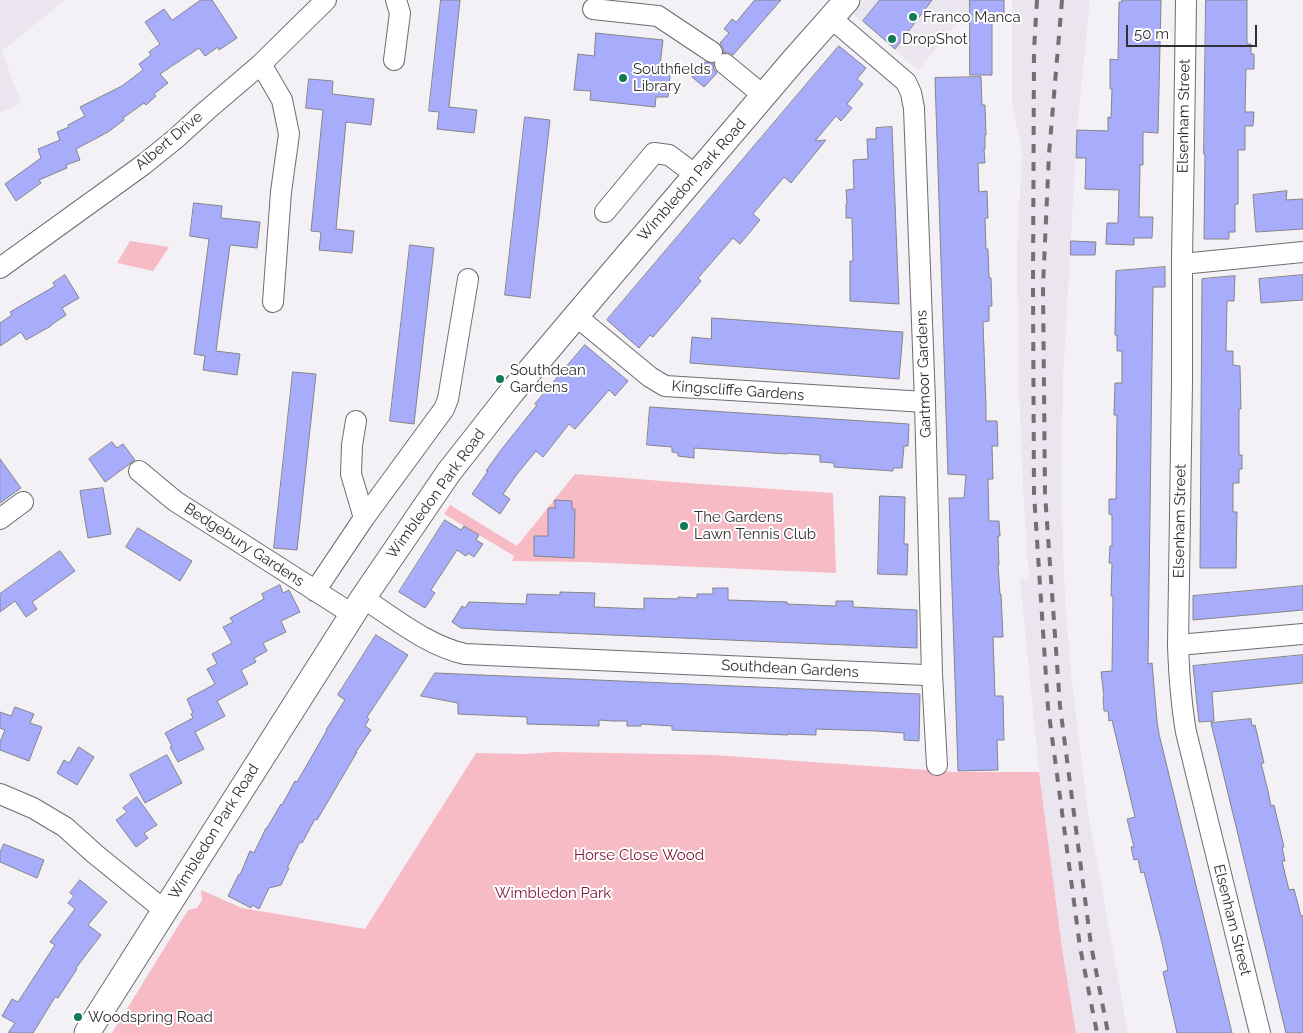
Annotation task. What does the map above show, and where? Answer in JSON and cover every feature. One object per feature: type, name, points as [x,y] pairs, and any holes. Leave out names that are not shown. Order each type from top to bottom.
[{"type":"street","name":"Albert Drive","points":[[0,268],[143,165],[174,140],[261,64],[326,0]]},
{"type":"street","points":[[394,60],[400,13],[396,0]]},
{"type":"street","name":"Elsenham Street","points":[[1186,0],[1178,645],[1181,698],[1186,732],[1260,1033]]},
{"type":"street","points":[[593,9],[658,16],[719,58],[764,96]]},
{"type":"street","name":"Wimbledon Park Road","points":[[87,1033],[357,606],[449,472],[511,393],[839,9]]},
{"type":"street","name":"Gartmoor Gardens","points":[[839,9],[906,82],[911,93],[914,108],[925,402],[932,674],[937,765]]},
{"type":"street","points":[[261,64],[282,100],[289,134],[281,192],[273,302]]},
{"type":"street","points":[[605,212],[654,153],[669,155],[696,175]]},
{"type":"street","points":[[1182,264],[1303,252]]},
{"type":"street","points":[[315,591],[364,518],[444,410],[448,399],[468,279]]},
{"type":"street","name":"Kingscliffe Gardens","points":[[576,316],[650,377],[665,386],[925,402]]},
{"type":"street","points":[[356,421],[352,445],[351,474],[364,518]]},
{"type":"street","name":"Bedgebury Gardens","points":[[139,471],[175,501],[315,591],[357,606]]},
{"type":"street","points":[[0,519],[23,502]]},
{"type":"street","name":"Southdean Gardens","points":[[357,606],[435,644],[451,651],[465,654],[932,674]]},
{"type":"street","points":[[1178,645],[1303,634]]},
{"type":"street","points":[[0,794],[33,808],[65,828],[164,910]]},
{"type":"shaded area","points":[[0,0],[65,0],[2,51],[21,103],[0,113]]},
{"type":"shaded area","points":[[865,0],[978,0],[918,70],[853,14]]},
{"type":"shaded area","points":[[1012,0],[1090,0],[1077,130],[1063,381],[1061,486],[1065,599],[1071,672],[1088,812],[1128,1033],[1076,1033],[1062,948],[1039,772],[1020,579],[1029,579],[1019,392],[1017,252],[1022,150],[1012,105]]},
{"type":"green space","points":[[130,241],[169,247],[153,271],[117,263]]},
{"type":"green space","name":"The Gardens Lawn Tennis Club","points":[[575,474],[833,493],[836,573],[585,562],[512,561],[514,556],[444,514],[450,505],[517,546]]},
{"type":"green space","name":"Wimbledon Park","points":[[555,752],[714,755],[955,772],[1039,772],[1062,948],[1076,1033],[112,1033],[188,910],[197,908],[202,900],[201,890],[242,908],[365,929],[476,753],[525,754]]},
{"type":"building","points":[[201,0],[212,0],[237,38],[219,50],[218,47],[205,56],[199,48],[160,74],[168,83],[154,94],[156,96],[146,105],[144,103],[108,132],[76,149],[80,160],[66,165],[67,168],[39,180],[41,183],[16,201],[5,184],[41,158],[38,149],[60,140],[57,132],[69,127],[68,125],[85,116],[80,107],[122,86],[143,70],[139,64],[151,55],[149,52],[160,44],[145,22],[164,9],[172,20]]},
{"type":"building","points":[[441,0],[460,0],[449,107],[477,110],[474,133],[437,129],[439,112],[429,111]]},
{"type":"building","points":[[755,0],[781,0],[733,55],[727,52],[724,53],[720,43],[729,33],[724,29],[732,19],[736,22]]},
{"type":"building","points":[[880,0],[932,0],[895,49],[863,21]]},
{"type":"building","points":[[970,0],[1004,0],[1004,17],[992,18],[992,75],[970,75]]},
{"type":"building","points":[[1122,0],[1161,0],[1158,133],[1143,132],[1143,165],[1140,165],[1139,217],[1153,217],[1152,238],[1134,238],[1134,245],[1106,244],[1107,223],[1118,223],[1119,190],[1085,189],[1086,158],[1076,158],[1077,130],[1108,131],[1108,117],[1111,118],[1112,89],[1110,89],[1110,59],[1118,60],[1119,2],[1122,2]]},
{"type":"building","points":[[1206,0],[1247,0],[1247,44],[1251,44],[1251,54],[1254,54],[1254,69],[1246,69],[1245,112],[1254,112],[1253,126],[1245,126],[1245,150],[1238,150],[1238,204],[1235,204],[1235,232],[1229,232],[1229,239],[1204,239]]},
{"type":"building","name":"Southfields Library","points":[[596,33],[663,40],[660,65],[671,66],[668,97],[656,97],[655,107],[590,100],[591,91],[574,90],[578,54],[594,56]]},
{"type":"building","points":[[839,46],[866,68],[857,79],[863,84],[847,104],[852,108],[841,121],[836,116],[815,141],[826,140],[791,183],[784,177],[753,214],[760,220],[740,244],[733,238],[698,278],[701,281],[653,337],[650,335],[639,348],[607,320]]},
{"type":"building","points":[[705,62],[713,63],[717,73],[704,87],[692,77]]},
{"type":"building","points":[[981,77],[982,105],[985,105],[986,135],[985,163],[978,163],[979,192],[987,191],[988,218],[985,218],[986,249],[988,249],[992,306],[989,306],[989,321],[983,322],[986,421],[997,421],[998,446],[992,446],[993,479],[988,479],[989,521],[999,521],[998,565],[1003,637],[993,637],[995,696],[1003,696],[1004,740],[997,740],[998,770],[958,771],[949,498],[964,498],[966,475],[948,474],[935,78]]},
{"type":"building","points":[[309,79],[333,81],[332,94],[374,99],[371,125],[346,122],[336,229],[354,231],[352,253],[319,250],[321,232],[311,231],[323,110],[306,108]]},
{"type":"building","points":[[525,117],[550,120],[530,298],[505,295]]},
{"type":"building","points":[[892,127],[899,304],[850,301],[850,261],[853,261],[852,218],[846,218],[846,190],[854,189],[853,160],[868,159],[867,139],[876,139],[876,128]]},
{"type":"building","points":[[1287,191],[1286,200],[1303,199],[1303,229],[1256,232],[1253,195]]},
{"type":"building","points":[[194,203],[222,206],[221,218],[260,222],[257,248],[230,245],[216,351],[240,354],[237,375],[203,370],[205,356],[194,354],[209,239],[190,236]]},
{"type":"building","points":[[1071,241],[1096,242],[1095,255],[1071,255]]},
{"type":"building","points":[[410,245],[434,248],[414,424],[390,421]]},
{"type":"building","points":[[1165,267],[1165,287],[1153,287],[1148,664],[1152,663],[1159,734],[1232,1033],[1177,1033],[1163,972],[1168,970],[1162,943],[1144,872],[1141,873],[1138,859],[1134,860],[1131,847],[1134,847],[1127,819],[1135,817],[1112,720],[1109,721],[1108,711],[1104,711],[1101,672],[1112,671],[1113,596],[1111,596],[1112,563],[1109,563],[1110,546],[1112,546],[1112,515],[1109,514],[1109,499],[1116,499],[1117,415],[1114,415],[1115,383],[1122,383],[1122,351],[1117,351],[1117,335],[1115,335],[1116,271]]},
{"type":"building","points":[[65,275],[79,298],[62,308],[66,315],[26,340],[21,332],[0,346],[0,323],[12,315],[10,312],[55,286],[53,283]]},
{"type":"building","points":[[1303,275],[1303,300],[1261,303],[1259,279]]},
{"type":"building","points":[[1235,276],[1234,301],[1227,301],[1226,351],[1233,351],[1233,365],[1240,366],[1239,455],[1242,455],[1242,469],[1239,469],[1239,483],[1233,483],[1233,512],[1237,512],[1236,568],[1200,568],[1202,279]]},
{"type":"building","points":[[712,318],[903,332],[899,379],[690,363],[692,337],[711,339]]},
{"type":"building","points":[[585,345],[628,381],[615,396],[609,390],[575,429],[569,424],[543,457],[536,451],[503,494],[510,499],[500,514],[472,494],[501,450],[537,405],[535,404]]},
{"type":"building","points":[[293,372],[316,374],[297,550],[274,548]]},
{"type":"building","points":[[650,407],[909,424],[908,446],[904,446],[902,468],[893,468],[893,471],[834,467],[834,463],[820,462],[820,455],[694,448],[694,458],[678,456],[678,453],[672,452],[672,447],[647,445]]},
{"type":"building","points":[[112,442],[117,448],[123,444],[135,460],[105,482],[89,459]]},
{"type":"building","points":[[0,459],[21,488],[0,503]]},
{"type":"building","points":[[103,488],[111,534],[88,538],[80,491]]},
{"type":"building","points":[[880,496],[905,497],[904,544],[908,544],[907,575],[878,574]]},
{"type":"building","points":[[555,500],[572,501],[572,509],[575,509],[574,558],[534,556],[534,536],[548,536],[548,508],[555,508]]},
{"type":"building","points":[[445,520],[461,530],[464,526],[479,535],[476,540],[483,544],[474,557],[468,553],[466,556],[457,550],[431,590],[435,593],[425,608],[399,592]]},
{"type":"building","points":[[138,528],[192,561],[180,581],[126,547]]},
{"type":"building","points":[[60,551],[75,571],[32,602],[37,609],[26,617],[15,601],[0,612],[0,594]]},
{"type":"building","points":[[280,585],[283,593],[289,590],[300,612],[281,621],[286,632],[263,643],[267,651],[254,658],[256,662],[241,670],[248,684],[217,701],[225,716],[195,732],[204,749],[178,762],[165,733],[193,718],[191,714],[193,713],[187,699],[215,684],[207,669],[217,664],[212,654],[232,643],[223,627],[233,622],[230,618],[264,599],[262,594]]},
{"type":"building","points":[[1303,586],[1303,610],[1193,620],[1193,596]]},
{"type":"building","points":[[713,588],[728,588],[728,600],[836,606],[836,601],[853,601],[853,607],[917,610],[917,648],[493,630],[461,628],[452,622],[462,606],[465,608],[469,602],[526,604],[527,594],[560,595],[560,592],[595,593],[594,607],[644,609],[644,598],[697,598],[697,594],[713,594]]},
{"type":"building","points":[[376,635],[408,655],[367,717],[369,719],[365,726],[371,730],[356,752],[317,820],[315,819],[302,843],[300,842],[281,885],[269,888],[259,909],[252,905],[251,908],[228,896],[240,875],[250,851],[254,853],[266,828],[282,805],[295,781],[297,782],[345,700],[338,695]]},
{"type":"building","points":[[1303,655],[1303,683],[1212,692],[1214,721],[1199,722],[1193,666]]},
{"type":"building","points":[[435,673],[920,694],[919,741],[904,740],[904,733],[876,731],[816,729],[816,735],[788,735],[672,730],[672,726],[641,724],[641,726],[627,726],[627,721],[599,720],[599,726],[527,724],[527,717],[458,714],[458,703],[421,696]]},
{"type":"building","points":[[15,707],[34,714],[30,723],[42,727],[29,761],[0,750],[0,742],[5,730],[0,728],[0,712],[11,716]]},
{"type":"building","points":[[1251,719],[1252,726],[1255,725],[1271,806],[1274,805],[1284,847],[1282,847],[1285,861],[1282,861],[1289,890],[1294,889],[1301,916],[1303,916],[1303,1033],[1286,1033],[1211,723]]},
{"type":"building","points":[[79,747],[94,757],[77,785],[57,773],[64,760],[69,763]]},
{"type":"building","points":[[167,755],[182,783],[145,803],[130,775]]},
{"type":"building","points":[[137,797],[157,825],[144,833],[148,838],[136,847],[116,820],[127,812],[123,808]]},
{"type":"building","points":[[4,844],[44,860],[37,878],[0,862],[0,853]]},
{"type":"building","points":[[80,880],[107,902],[88,925],[101,935],[76,968],[58,998],[55,997],[33,1033],[8,1033],[15,1023],[2,1016],[12,999],[18,1002],[55,945],[50,942],[75,909],[68,903],[74,896],[70,893]]},
{"type":"railway","points":[[1037,0],[1034,50],[1034,494],[1048,707],[1080,947],[1097,1033]]},
{"type":"railway","points":[[1062,0],[1049,154],[1043,286],[1045,494],[1060,706],[1091,945],[1108,1033]]},
{"type":"place","name":"Franco Manca","points":[[913,17]]},
{"type":"place","name":"DropShot","points":[[892,39]]},
{"type":"place","name":"Southfields Library","points":[[623,78]]},
{"type":"place","name":"Southdean Gardens","points":[[500,379]]},
{"type":"place","name":"The Gardens Lawn Tennis Club","points":[[684,526]]},
{"type":"place","name":"Woodspring Road","points":[[78,1017]]},
{"type":"park label","name":"Horse Close Wood","points":[[639,855]]}]
